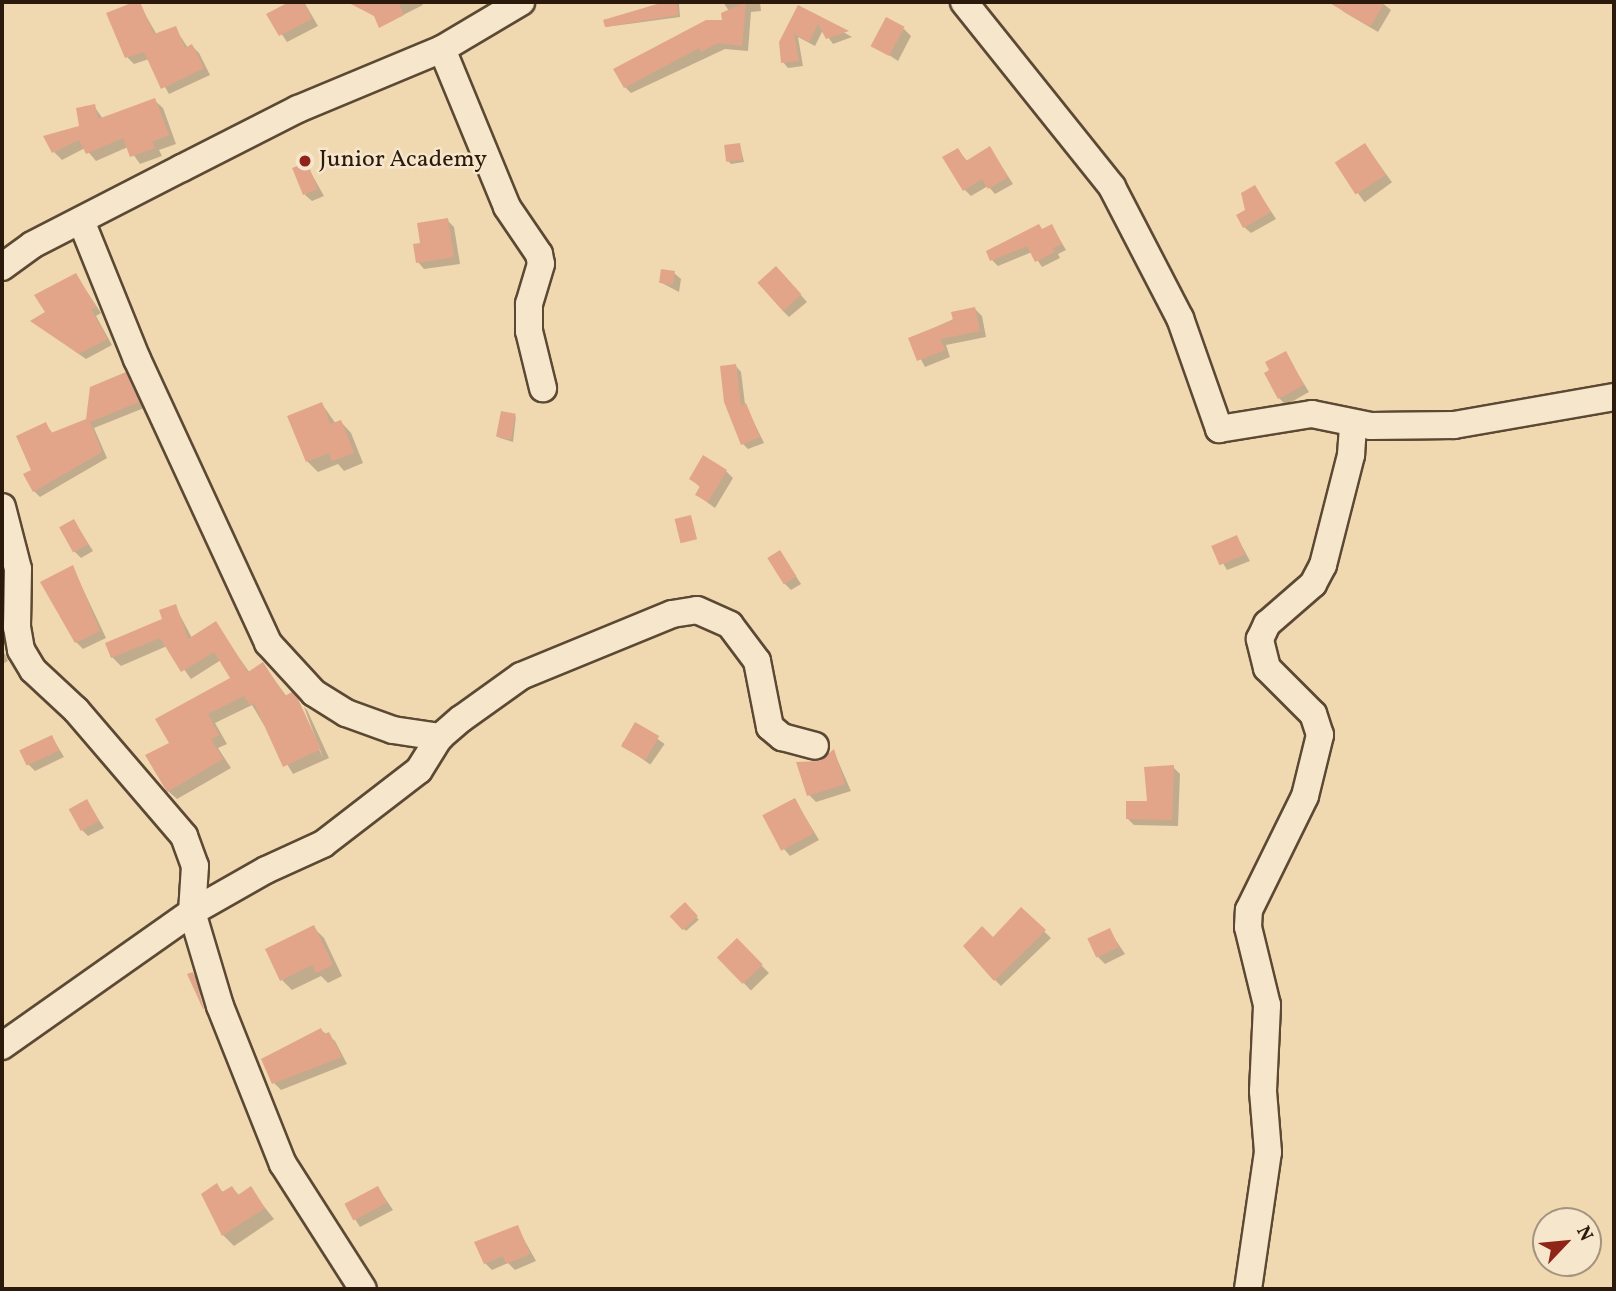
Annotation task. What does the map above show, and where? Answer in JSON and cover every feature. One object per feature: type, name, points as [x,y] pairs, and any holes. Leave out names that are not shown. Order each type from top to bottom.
[{"type":"street","points":[[2,267],[32,245],[82,223],[298,109],[442,49],[521,2]]},
{"type":"street","points":[[964,2],[1112,187],[1180,318],[1219,429],[1312,414],[1353,424],[1454,425],[1614,397]]},
{"type":"street","points":[[442,49],[507,207],[538,254],[541,264],[529,304],[529,331],[543,388]]},
{"type":"street","points":[[82,223],[137,359],[268,643],[314,693],[345,713],[393,730],[440,737]]},
{"type":"street","points":[[1248,1289],[1268,1152],[1262,1091],[1267,1006],[1248,927],[1249,910],[1301,805],[1320,736],[1313,714],[1267,668],[1260,639],[1267,624],[1307,591],[1323,565],[1351,455],[1353,424]]},
{"type":"street","points":[[2,507],[18,569],[17,627],[21,650],[33,670],[76,710],[178,825],[195,866],[192,912],[220,1006],[283,1164],[363,1289]]},
{"type":"street","points":[[2,1046],[192,912],[266,870],[323,845],[419,769],[440,737],[534,669],[690,609],[715,616],[748,644],[757,662],[765,715],[772,730],[815,747]]},
{"type":"building","points":[[140,2],[154,34],[176,26],[185,48],[192,44],[204,68],[161,89],[144,52],[125,58],[106,13]]},
{"type":"building","points":[[289,2],[304,2],[312,19],[279,36],[266,14]]},
{"type":"building","points":[[347,2],[398,2],[404,15],[379,28],[374,16]]},
{"type":"building","points":[[664,2],[677,2],[678,15],[605,27],[603,20]]},
{"type":"building","points":[[746,2],[742,46],[718,43],[701,52],[699,48],[624,88],[613,69],[706,20],[722,20],[721,13]]},
{"type":"building","points":[[1328,2],[1385,2],[1370,27]]},
{"type":"building","points":[[798,5],[849,31],[826,39],[818,24],[809,42],[794,34],[799,61],[781,63],[779,42]]},
{"type":"building","points":[[886,17],[905,27],[889,56],[871,46]]},
{"type":"building","points":[[155,98],[169,135],[152,142],[155,148],[130,157],[123,138],[86,154],[79,140],[52,153],[43,136],[79,126],[76,108],[95,104],[98,119]]},
{"type":"building","points":[[740,143],[742,160],[726,162],[724,145]]},
{"type":"building","points":[[1365,143],[1386,175],[1356,194],[1335,163]]},
{"type":"building","points":[[990,146],[1008,177],[988,189],[982,179],[963,191],[942,157],[958,148],[966,161]]},
{"type":"building","points":[[307,162],[318,189],[303,195],[292,168]]},
{"type":"building","points":[[1255,185],[1271,212],[1243,228],[1236,215],[1245,210],[1241,193]]},
{"type":"building","points":[[448,218],[454,257],[416,263],[413,244],[420,243],[417,223]]},
{"type":"building","points":[[1039,224],[1042,229],[1052,224],[1062,244],[1053,248],[1055,252],[1035,262],[1027,246],[990,261],[986,251]]},
{"type":"building","points":[[776,266],[801,294],[783,311],[757,283]]},
{"type":"building","points":[[661,269],[675,271],[673,285],[659,283]]},
{"type":"building","points":[[76,273],[96,307],[91,309],[107,339],[79,354],[30,321],[45,312],[34,295]]},
{"type":"building","points":[[975,307],[980,331],[940,339],[945,350],[917,361],[908,338],[953,320],[951,312]]},
{"type":"building","points":[[1286,351],[1304,385],[1278,399],[1264,373],[1269,370],[1265,362]]},
{"type":"building","points":[[736,364],[741,406],[746,403],[760,437],[741,445],[724,402],[720,366]]},
{"type":"building","points":[[126,372],[139,402],[90,422],[102,452],[33,492],[23,474],[31,470],[16,436],[46,422],[51,433],[86,419],[90,387]]},
{"type":"building","points":[[322,402],[330,424],[341,420],[354,453],[332,461],[329,453],[306,462],[287,416]]},
{"type":"building","points":[[501,411],[516,414],[511,439],[496,437]]},
{"type":"building","points":[[703,455],[727,470],[708,502],[695,495],[700,486],[689,479]]},
{"type":"building","points":[[691,515],[697,539],[681,543],[675,519]]},
{"type":"building","points":[[74,519],[88,544],[73,553],[59,527]]},
{"type":"building","points":[[1237,535],[1245,554],[1219,565],[1211,546]]},
{"type":"building","points":[[780,550],[796,576],[784,584],[767,558]]},
{"type":"building","points":[[73,565],[100,631],[75,643],[40,582]]},
{"type":"building","points":[[176,604],[188,639],[216,621],[248,672],[263,662],[285,696],[292,692],[298,699],[321,749],[283,767],[254,703],[251,706],[244,696],[208,714],[219,735],[211,739],[223,759],[167,792],[145,755],[169,743],[155,719],[230,678],[214,652],[181,672],[160,638],[111,658],[105,643],[162,619],[159,610]]},
{"type":"building","points":[[635,722],[659,736],[645,760],[621,746]]},
{"type":"building","points":[[52,735],[59,750],[27,766],[19,750]]},
{"type":"building","points":[[834,749],[845,784],[807,796],[796,762],[820,761]]},
{"type":"building","points":[[1174,765],[1172,820],[1126,819],[1126,801],[1147,801],[1144,767]]},
{"type":"building","points":[[795,798],[814,833],[781,851],[762,815]]},
{"type":"building","points":[[87,799],[99,821],[81,831],[69,809]]},
{"type":"building","points":[[685,902],[698,916],[683,930],[670,916]]},
{"type":"building","points":[[1021,907],[1046,930],[994,981],[963,946],[982,926],[993,937]]},
{"type":"building","points":[[314,925],[333,965],[316,973],[312,965],[280,981],[265,949]]},
{"type":"building","points":[[1110,928],[1119,947],[1096,958],[1087,939]]},
{"type":"building","points":[[737,938],[763,965],[743,984],[717,957]]},
{"type":"building","points":[[193,972],[204,1009],[187,974]]},
{"type":"building","points":[[321,1028],[324,1034],[329,1032],[342,1057],[272,1084],[261,1059]]},
{"type":"building","points":[[217,1183],[222,1192],[232,1186],[238,1195],[251,1186],[265,1208],[222,1236],[201,1194]]},
{"type":"building","points":[[378,1186],[387,1203],[353,1221],[344,1204]]},
{"type":"building","points":[[518,1225],[530,1254],[506,1264],[503,1256],[484,1264],[474,1242]]},
{"type":"place","name":"Junior Academy","points":[[305,161]]}]
